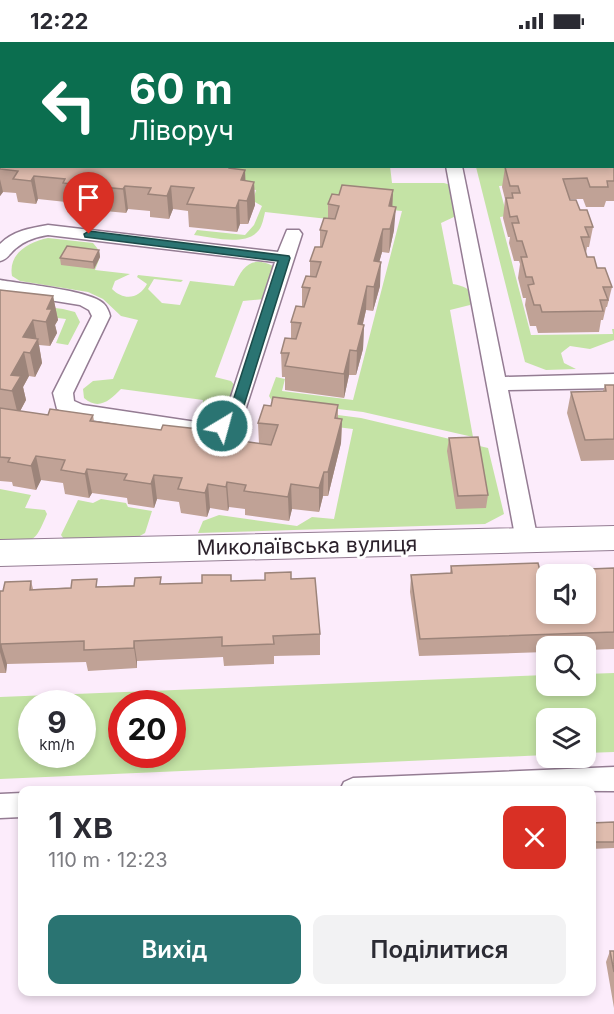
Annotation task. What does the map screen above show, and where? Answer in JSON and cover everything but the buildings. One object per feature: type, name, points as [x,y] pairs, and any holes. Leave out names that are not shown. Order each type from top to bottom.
[{"type":"street","name":"Миколаївська вулиця","points":[[0,553],[614,538]]},
{"type":"lane","points":[[453,168],[527,541]]},
{"type":"lane","points":[[0,256],[14,240],[29,233],[48,230],[285,258]]},
{"type":"lane","points":[[0,286],[85,300],[97,307],[101,316],[63,393],[64,404],[78,411],[202,430],[222,426],[235,415],[293,234]]},
{"type":"lane","points":[[497,384],[614,381]]},
{"type":"lane","points":[[448,786],[614,779]]},
{"type":"lane","points":[[0,806],[18,805]]},
{"type":"green space","points":[[68,168],[390,168],[392,183],[451,185],[456,216],[441,223],[453,284],[466,288],[475,298],[470,305],[450,310],[473,437],[363,412],[272,401],[269,396],[276,377],[285,379],[282,391],[353,400],[402,211],[339,205],[328,219],[265,212],[260,228],[246,238],[219,239],[194,235],[197,230],[245,235],[254,225],[262,206],[253,201],[256,190]]},
{"type":"green space","points":[[476,168],[602,168],[499,186],[507,216],[500,217],[531,335],[613,334],[612,329],[614,329],[614,340],[590,349],[570,346],[561,353],[564,363],[576,369],[546,370],[525,362]]},
{"type":"green space","points":[[48,238],[93,243],[100,256],[95,270],[130,274],[115,281],[112,289],[126,297],[140,293],[147,284],[137,277],[138,275],[183,280],[181,282],[154,279],[148,289],[162,303],[180,305],[190,281],[234,286],[240,273],[253,262],[273,266],[276,274],[265,299],[243,301],[215,377],[231,381],[236,387],[227,413],[215,420],[201,413],[203,400],[121,389],[99,404],[89,402],[84,398],[83,389],[93,381],[113,379],[138,320],[121,316],[103,299],[88,292],[20,281],[12,276],[13,261],[21,250],[34,242]]},
{"type":"green space","points":[[0,301],[75,312],[80,322],[68,345],[56,343],[66,319],[0,311]]},
{"type":"green space","points":[[268,406],[361,418],[488,448],[504,514],[485,524],[198,533],[203,521],[219,515],[297,526],[312,517],[334,519],[353,429],[263,418]]},
{"type":"green space","points":[[0,489],[31,495],[25,508],[45,510],[47,514],[39,532],[31,540],[0,541]]},
{"type":"green space","points":[[101,499],[126,503],[128,507],[152,511],[145,533],[138,537],[64,539],[61,535],[78,500],[93,503]]},
{"type":"green space","points":[[614,673],[614,752],[596,753],[596,708],[536,708],[536,755],[0,779],[0,697],[18,696],[18,768],[96,768],[96,693],[108,693],[108,768],[186,768],[186,690],[174,690],[536,675],[536,696],[596,696],[596,674]]},
{"type":"route","points":[[89,234],[285,258],[235,415],[222,426]]}]
